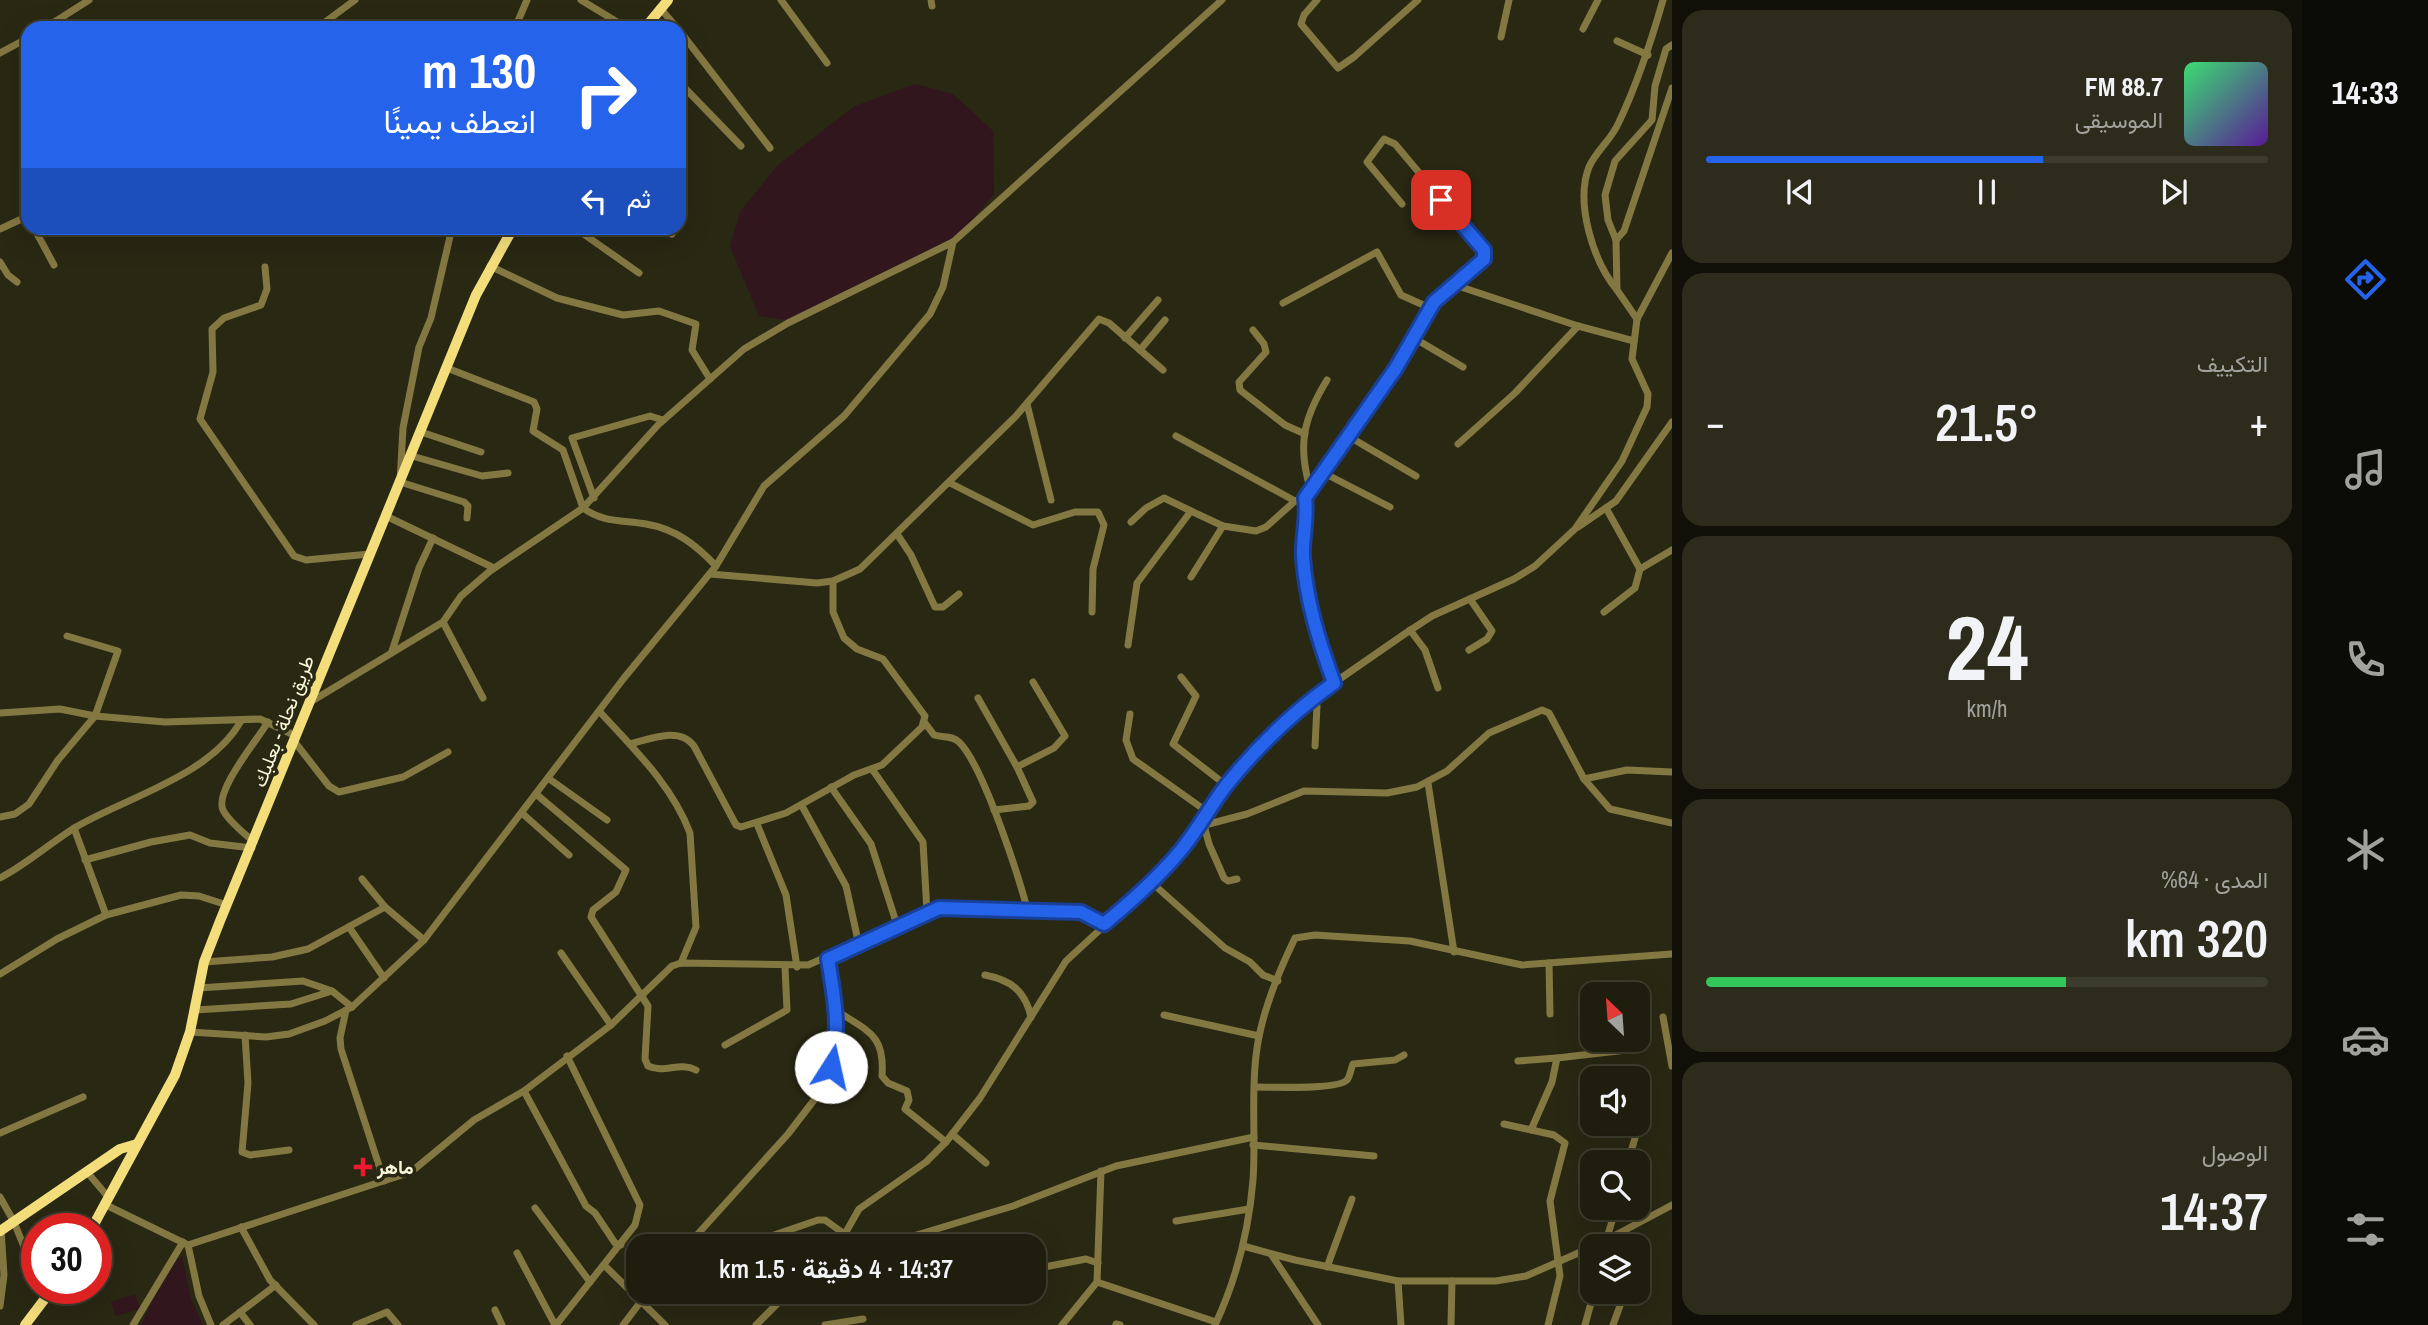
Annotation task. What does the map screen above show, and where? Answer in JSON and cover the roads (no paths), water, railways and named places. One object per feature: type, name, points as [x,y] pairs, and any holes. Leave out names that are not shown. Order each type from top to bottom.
[{"type":"street","points":[[56,21],[89,0]]},
{"type":"street","points":[[326,21],[355,0]]},
{"type":"street","points":[[518,21],[527,0]]},
{"type":"street","points":[[582,0],[616,21]]},
{"type":"street","points":[[651,21],[668,0]]},
{"type":"street","points":[[781,0],[827,63]]},
{"type":"street","points":[[312,701],[443,622],[461,596],[494,568],[583,508],[663,419],[744,349],[771,332],[953,242],[1222,0]]},
{"type":"street","points":[[1317,0],[1304,15],[1301,24],[1338,68],[1418,0]]},
{"type":"street","points":[[1500,37],[1509,0]]},
{"type":"street","points":[[1583,29],[1598,0]]},
{"type":"street","points":[[1637,319],[1600,266],[1588,233],[1587,177],[1593,160],[1620,122],[1648,55],[1663,0]]},
{"type":"street","points":[[661,9],[671,21]]},
{"type":"street","points":[[686,39],[770,148]]},
{"type":"street","points":[[1618,41],[1648,55]]},
{"type":"street","points":[[0,53],[21,42]]},
{"type":"street","points":[[1617,290],[1616,240],[1605,208],[1611,171],[1615,161],[1656,121],[1654,86],[1666,49],[1672,45]]},
{"type":"street","points":[[1616,240],[1624,231],[1656,121],[1672,88]]},
{"type":"street","points":[[686,89],[741,146]]},
{"type":"street","points":[[1131,522],[1146,508],[1164,498],[1223,526],[1261,530],[1295,501],[1308,494],[1414,338],[1430,308],[1452,285],[1482,263],[1484,250],[1395,144],[1384,139],[1367,162],[1402,204]]},
{"type":"street","points":[[0,229],[21,219]]},
{"type":"street","points":[[38,235],[54,265]]},
{"type":"street","points":[[450,235],[430,318],[419,348],[403,428],[400,482],[464,502],[468,506],[467,518]]},
{"type":"street","name":"طريق نحلة - بعلبك","points":[[101,1213],[163,1099],[190,1032],[204,962],[312,701],[313,689],[490,266],[509,235]]},
{"type":"street","points":[[585,235],[639,273]]},
{"type":"street","points":[[190,1032],[289,1034],[349,1008],[424,940],[471,876],[523,814],[598,711],[716,566],[764,486],[844,416],[930,314],[943,287],[953,242]]},
{"type":"street","points":[[1283,303],[1377,252],[1401,295],[1430,308]]},
{"type":"street","points":[[1575,529],[1622,461],[1647,407],[1648,394],[1633,366],[1637,319],[1672,253]]},
{"type":"street","points":[[0,262],[8,275],[17,282]]},
{"type":"street","points":[[490,266],[556,298],[623,316],[659,311],[696,324],[692,350],[710,379]]},
{"type":"street","points":[[265,267],[267,289],[261,306],[224,318],[212,329],[212,372],[200,419],[294,556],[306,560],[370,554]]},
{"type":"street","points":[[1452,285],[1578,326],[1634,341]]},
{"type":"street","points":[[1125,338],[1158,300]]},
{"type":"street","points":[[710,574],[783,582],[833,581],[870,561],[1027,404],[1099,319],[1109,323],[1163,370]]},
{"type":"street","points":[[1140,350],[1165,320]]},
{"type":"street","points":[[1458,443],[1515,393],[1578,326]]},
{"type":"street","points":[[1253,330],[1264,344],[1266,352],[1239,382],[1240,390],[1285,425],[1305,434]]},
{"type":"street","points":[[1414,338],[1462,367]]},
{"type":"street","points":[[447,368],[534,402],[537,409],[533,431],[558,443],[566,455],[583,508],[594,516],[610,521],[647,524],[674,532],[688,540],[716,566]]},
{"type":"street","points":[[1327,380],[1307,415],[1305,467],[1308,494],[1303,548],[1306,583],[1314,623],[1334,683]]},
{"type":"street","points":[[1027,404],[1051,500]]},
{"type":"street","points":[[594,498],[576,452],[574,437],[650,416],[663,419]]},
{"type":"street","points":[[777,1234],[818,1220],[825,1220],[843,1233],[859,1209],[926,1162],[946,1142],[980,1098],[1066,961],[1151,882],[1203,825],[1227,786],[1260,747],[1314,698],[1410,630],[1432,616],[1470,600],[1535,566],[1575,529],[1606,508],[1628,487],[1672,422]]},
{"type":"street","points":[[421,432],[481,452]]},
{"type":"street","points":[[1175,436],[1295,501]]},
{"type":"street","points":[[1348,436],[1416,476]]},
{"type":"street","points":[[566,455],[576,452]]},
{"type":"street","points":[[412,456],[482,476],[508,473]]},
{"type":"street","points":[[1322,472],[1390,507]]},
{"type":"street","points":[[950,483],[1033,525],[1075,512],[1098,512],[1104,525],[1093,569],[1092,612]]},
{"type":"street","points":[[1604,612],[1635,588],[1640,569],[1606,508]]},
{"type":"street","points":[[1128,645],[1137,583],[1191,511]]},
{"type":"street","points":[[386,516],[494,568]]},
{"type":"street","points":[[1191,577],[1223,526]]},
{"type":"street","points":[[897,534],[911,555],[935,607],[943,607],[959,593]]},
{"type":"street","points":[[391,652],[419,568],[433,538]]},
{"type":"street","points":[[1640,569],[1672,551]]},
{"type":"street","points":[[833,581],[833,612],[844,638],[857,649],[883,659],[925,716],[925,723],[934,735],[950,737],[962,745],[994,810],[1028,912]]},
{"type":"street","points":[[1469,650],[1487,639],[1492,631],[1470,600]]},
{"type":"street","points":[[443,622],[483,698]]},
{"type":"street","points":[[1410,630],[1425,650],[1438,688]]},
{"type":"street","points":[[0,817],[15,814],[29,804],[58,760],[96,716],[118,651],[66,636]]},
{"type":"street","points":[[1181,677],[1196,696],[1174,744],[1227,786]]},
{"type":"street","points":[[1017,767],[1056,747],[1065,736],[1033,682]]},
{"type":"street","points":[[978,698],[1017,767],[1032,805],[994,810]]},
{"type":"street","points":[[1314,698],[1317,706],[1315,746]]},
{"type":"street","points":[[0,712],[60,709],[96,716],[165,722],[260,719],[295,739],[329,786],[338,792],[404,777],[448,752]]},
{"type":"street","points":[[1203,825],[1258,811],[1304,791],[1387,793],[1428,783],[1447,771],[1484,736],[1542,710],[1549,713],[1584,779],[1610,809],[1672,823]]},
{"type":"street","points":[[598,711],[630,744],[672,796],[690,833],[696,927],[681,963]]},
{"type":"street","points":[[1130,714],[1126,740],[1133,759],[1209,813]]},
{"type":"street","points":[[0,878],[74,828],[175,779],[232,734],[241,721]]},
{"type":"street","points":[[253,846],[224,811],[222,800],[243,757],[268,722]]},
{"type":"street","points":[[630,744],[675,735],[685,737],[701,757],[736,825],[741,827],[757,824],[802,806],[831,787],[886,763],[925,723]]},
{"type":"street","points":[[872,769],[923,842],[927,912]]},
{"type":"street","points":[[1584,779],[1627,771],[1672,772]]},
{"type":"street","points":[[548,778],[607,820]]},
{"type":"street","points":[[1428,783],[1454,952]]},
{"type":"street","points":[[831,787],[871,844],[897,925]]},
{"type":"street","points":[[536,794],[626,870],[616,892],[590,915],[641,994],[649,1015],[645,1059],[648,1066],[660,1070],[688,1066],[696,1070]]},
{"type":"street","points":[[802,806],[846,886],[859,945]]},
{"type":"street","points":[[523,814],[569,855]]},
{"type":"street","points":[[757,824],[786,895],[797,967]]},
{"type":"street","points":[[1203,825],[1224,878],[1228,881],[1237,879]]},
{"type":"street","points":[[74,828],[106,915]]},
{"type":"street","points":[[85,860],[151,842],[190,835],[210,843],[253,846]]},
{"type":"street","points":[[362,879],[385,907],[424,940]]},
{"type":"street","points":[[1151,882],[1225,948],[1250,962],[1263,975],[1278,981]]},
{"type":"street","points":[[0,974],[57,939],[106,915],[181,895],[199,896],[227,905]]},
{"type":"street","points":[[204,962],[288,954],[323,942],[385,907]]},
{"type":"street","points":[[133,1325],[186,1243],[384,1181],[422,1166],[474,1120],[524,1091],[611,1025],[665,970],[681,963],[797,967],[828,959],[939,908],[1081,912],[1104,924]]},
{"type":"street","points":[[349,927],[384,978]]},
{"type":"street","points":[[1097,1282],[1215,1324],[1243,1246],[1249,1209],[1259,1036],[1294,938],[1302,936],[1410,941],[1521,965],[1672,954]]},
{"type":"street","points":[[561,953],[611,1025]]},
{"type":"street","points":[[697,1234],[818,1096],[835,1050],[836,1011],[828,959]]},
{"type":"street","points":[[1549,963],[1550,1014]]},
{"type":"street","points":[[725,1045],[787,1010],[785,967]]},
{"type":"street","points":[[985,975],[1013,983],[1027,1004],[1031,1017]]},
{"type":"street","points":[[198,988],[303,981],[332,991],[349,1008]]},
{"type":"street","points":[[195,1010],[291,1004],[332,991]]},
{"type":"street","points":[[349,1008],[340,1038],[341,1049],[384,1181]]},
{"type":"street","points":[[836,1011],[877,1039],[884,1059],[882,1076],[888,1083],[906,1091],[909,1101],[905,1109],[946,1142]]},
{"type":"street","points":[[1164,1016],[1259,1036]]},
{"type":"street","points":[[1663,1017],[1672,1066]]},
{"type":"street","points":[[245,1035],[247,1083],[242,1152],[250,1156],[289,1150]]},
{"type":"street","points":[[1518,1061],[1610,1052]]},
{"type":"street","points":[[1255,1087],[1312,1086],[1343,1082],[1348,1079],[1353,1064],[1387,1061],[1404,1055]]},
{"type":"street","points":[[517,1253],[555,1325],[621,1245],[635,1225],[640,1208],[639,1198],[567,1056]]},
{"type":"street","points":[[1531,1130],[1552,1082],[1557,1058]]},
{"type":"street","points":[[524,1091],[586,1206],[595,1213],[615,1243],[621,1245]]},
{"type":"street","points":[[0,1133],[83,1097]]},
{"type":"street","points":[[1504,1124],[1561,1138],[1565,1143],[1550,1201],[1560,1276],[1548,1325]]},
{"type":"street","points":[[952,1134],[986,1163]]},
{"type":"street","points":[[920,1234],[1013,1206],[1101,1171],[1160,1155],[1254,1141],[1374,1156]]},
{"type":"street","points":[[0,1306],[4,1275],[0,1230],[120,1149],[137,1144]]},
{"type":"street","points":[[1062,1325],[1097,1282],[1101,1171]]},
{"type":"street","points":[[88,1172],[108,1202],[186,1243],[199,1296],[211,1325]]},
{"type":"street","points":[[0,1197],[21,1239]]},
{"type":"street","points":[[1327,1267],[1352,1199]]},
{"type":"street","points":[[1619,1234],[1672,1205]]},
{"type":"street","points":[[535,1208],[590,1282]]},
{"type":"street","points":[[1176,1222],[1249,1209]]},
{"type":"street","points":[[241,1227],[276,1285],[314,1325]]},
{"type":"street","points":[[1243,1246],[1398,1281],[1511,1280],[1580,1253]]},
{"type":"street","points":[[1270,1254],[1318,1325]]},
{"type":"street","points":[[1046,1268],[1086,1259],[1098,1263]]},
{"type":"street","points":[[604,1265],[626,1285]]},
{"type":"street","points":[[1398,1281],[1401,1325]]},
{"type":"street","points":[[1451,1325],[1452,1281]]},
{"type":"street","points":[[223,1325],[276,1285]]},
{"type":"street","points":[[25,1325],[42,1304]]},
{"type":"street","points":[[623,1325],[639,1304]]},
{"type":"street","points":[[646,1304],[665,1325]]},
{"type":"street","points":[[756,1325],[777,1304]]},
{"type":"street","points":[[1585,1325],[1591,1304]]},
{"type":"street","points":[[1613,1325],[1621,1304]]},
{"type":"street","points":[[495,1310],[502,1325]]},
{"type":"street","points":[[240,1312],[250,1325]]},
{"type":"street","points":[[356,1325],[387,1312],[398,1325]]},
{"type":"street","points":[[825,1325],[863,1319]]},
{"type":"place","name":"ماهر","points":[[363,1167]]}]
